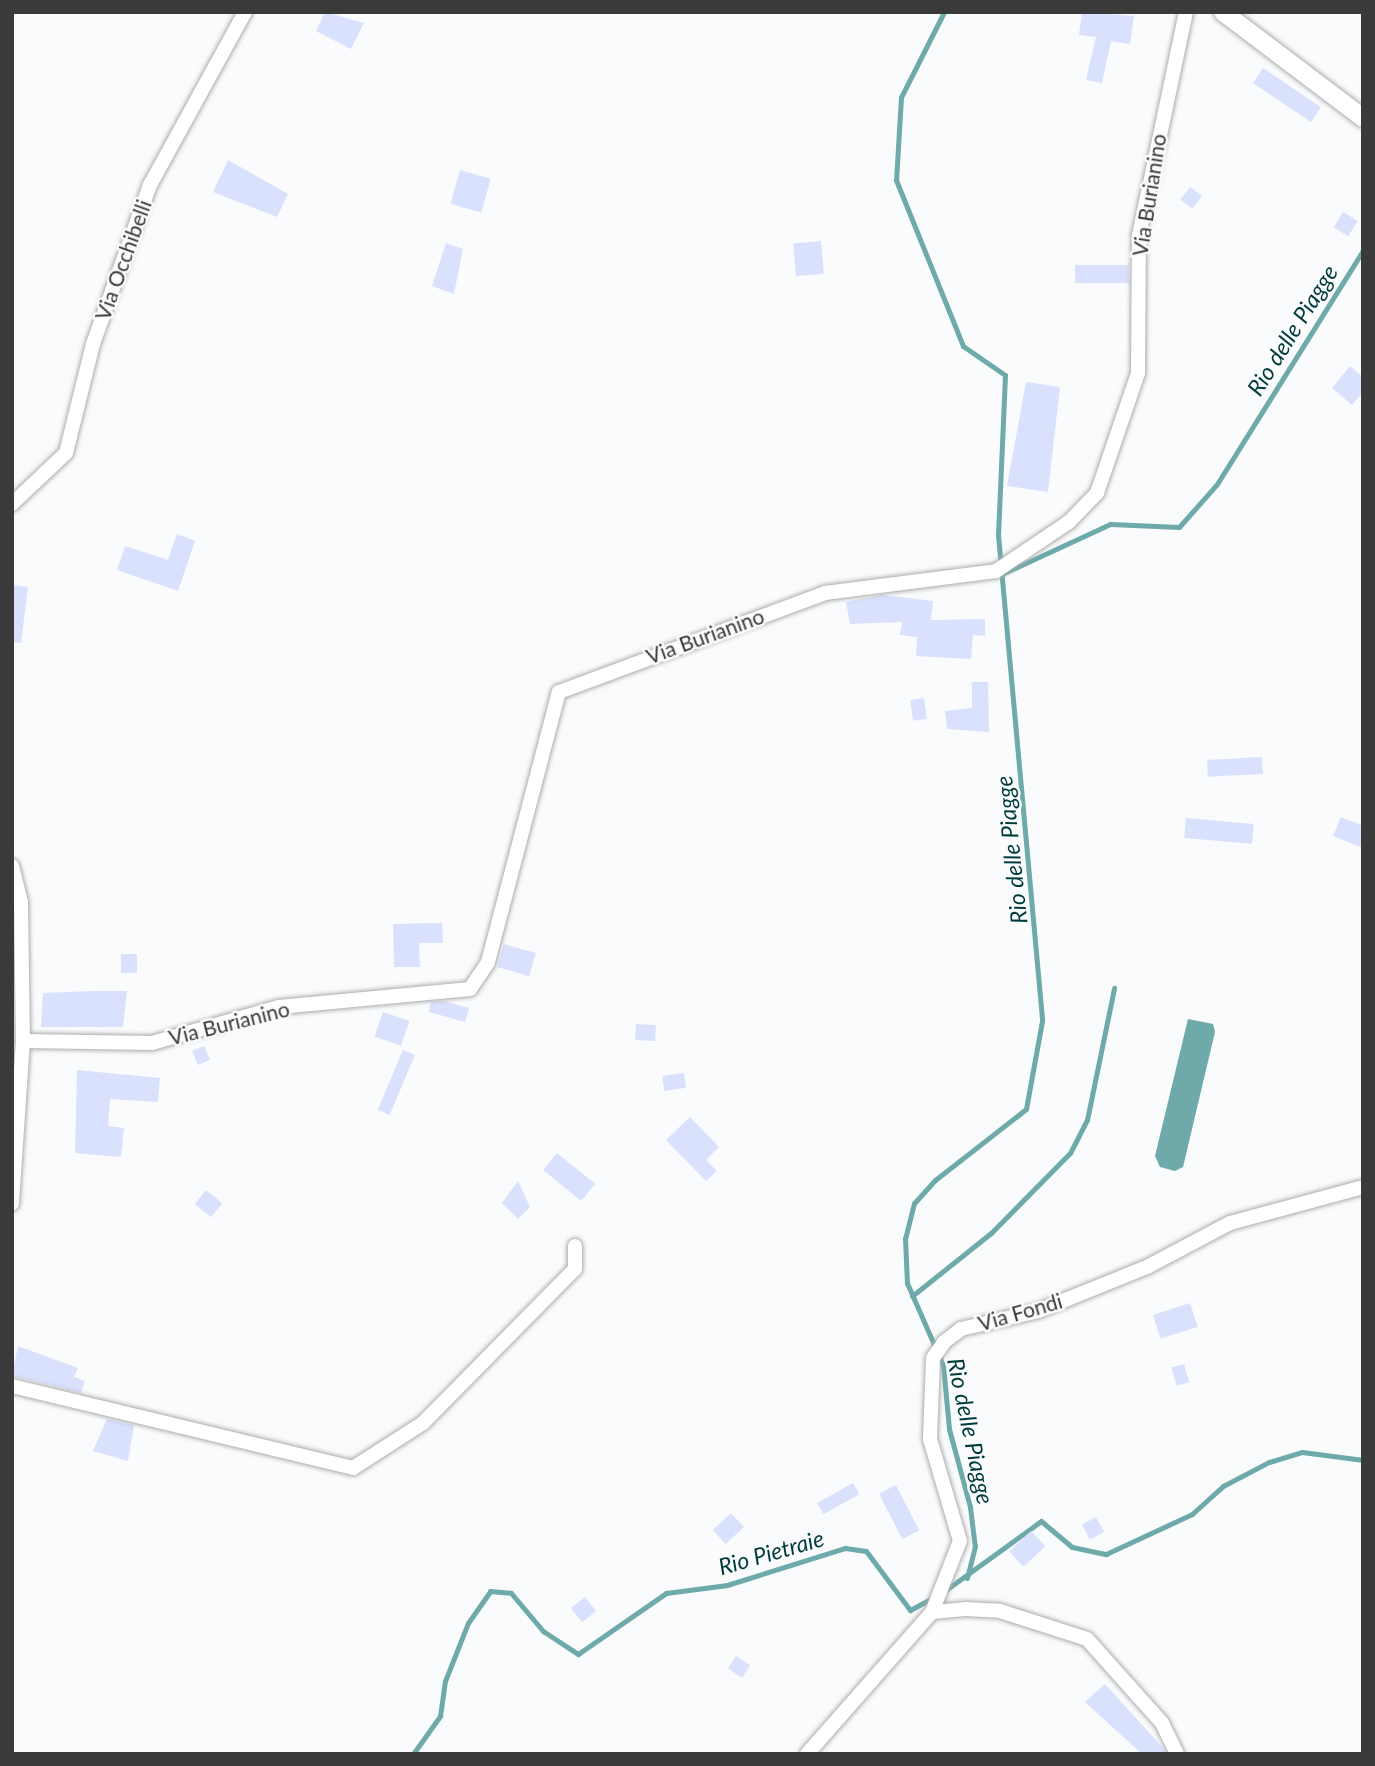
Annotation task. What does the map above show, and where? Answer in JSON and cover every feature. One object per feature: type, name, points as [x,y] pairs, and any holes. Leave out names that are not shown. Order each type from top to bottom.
[{"type":"street","name":"Via Occhibelli","points":[[12,504],[66,453],[93,344],[150,185],[245,12]]},
{"type":"street","name":"Via Burianino","points":[[23,1041],[152,1042],[279,1007],[470,989],[488,962],[550,708],[559,692],[846,587],[996,570],[1069,522],[1097,494],[1138,373],[1139,235],[1186,12]]},
{"type":"street","points":[[1223,12],[1363,118]]},
{"type":"street","points":[[12,866],[21,902],[23,1041],[12,1204]]},
{"type":"street","name":"Via Fondi","points":[[807,1754],[932,1612],[960,1541],[930,1439],[933,1357],[944,1342],[961,1329],[1038,1311],[1147,1267],[1230,1223],[1363,1187]]},
{"type":"street","points":[[12,1386],[353,1468],[424,1423],[575,1269],[575,1246]]},
{"type":"street","points":[[932,1612],[1000,1611],[1087,1639],[1162,1723],[1177,1754]]},
{"type":"water","points":[[1188,1019],[1213,1024],[1215,1032],[1183,1167],[1175,1171],[1160,1167],[1155,1156]]},
{"type":"building","points":[[325,12],[364,23],[351,49],[316,31]]},
{"type":"building","points":[[1082,12],[1134,16],[1130,44],[1111,41],[1102,83],[1086,80],[1096,37],[1079,35]]},
{"type":"building","points":[[1263,68],[1321,107],[1311,122],[1253,83]]},
{"type":"building","points":[[228,160],[288,194],[277,217],[213,192]]},
{"type":"building","points":[[460,170],[491,179],[481,212],[450,204]]},
{"type":"building","points":[[1190,187],[1202,196],[1192,209],[1180,200]]},
{"type":"building","points":[[1343,212],[1358,221],[1348,236],[1334,227]]},
{"type":"building","points":[[821,241],[824,274],[796,276],[793,243]]},
{"type":"building","points":[[446,243],[463,249],[454,294],[432,286]]},
{"type":"building","points":[[1075,265],[1129,265],[1129,283],[1075,283]]},
{"type":"building","points":[[1350,366],[1363,377],[1363,392],[1352,405],[1332,388]]},
{"type":"building","points":[[1026,382],[1060,387],[1048,492],[1007,486]]},
{"type":"building","points":[[177,534],[195,541],[178,591],[117,570],[125,546],[168,560]]},
{"type":"building","points":[[12,585],[28,587],[21,643],[12,642]]},
{"type":"building","points":[[882,595],[933,601],[931,620],[985,619],[985,636],[973,635],[971,659],[916,656],[917,637],[900,635],[902,622],[850,624],[846,602]]},
{"type":"building","points":[[972,682],[988,682],[989,732],[947,729],[945,711],[972,708]]},
{"type":"building","points":[[924,698],[927,719],[913,721],[910,700]]},
{"type":"building","points":[[1262,757],[1263,774],[1208,777],[1207,760]]},
{"type":"building","points":[[1341,817],[1363,826],[1363,848],[1333,836]]},
{"type":"building","points":[[1186,818],[1254,824],[1252,844],[1184,838]]},
{"type":"building","points":[[442,923],[443,943],[419,943],[420,967],[394,967],[393,924]]},
{"type":"building","points":[[504,944],[536,953],[529,976],[497,967]]},
{"type":"building","points":[[121,954],[137,954],[137,973],[121,973]]},
{"type":"building","points":[[127,991],[123,1027],[41,1027],[43,993]]},
{"type":"building","points":[[444,1001],[469,1008],[465,1022],[429,1012],[431,1002]]},
{"type":"building","points":[[383,1012],[409,1021],[401,1046],[375,1037]]},
{"type":"building","points":[[636,1024],[656,1025],[655,1041],[635,1040]]},
{"type":"building","points":[[204,1046],[210,1060],[198,1065],[192,1051]]},
{"type":"building","points":[[403,1050],[415,1055],[390,1115],[378,1110]]},
{"type":"building","points":[[77,1070],[160,1078],[158,1102],[110,1099],[108,1126],[124,1128],[121,1157],[75,1153]]},
{"type":"building","points":[[684,1073],[686,1088],[664,1091],[662,1076]]},
{"type":"building","points":[[690,1117],[719,1147],[706,1160],[717,1171],[706,1181],[666,1140]]},
{"type":"building","points":[[557,1153],[595,1184],[581,1201],[543,1170]]},
{"type":"building","points":[[518,1181],[530,1207],[518,1219],[502,1203]]},
{"type":"building","points":[[206,1190],[222,1203],[211,1217],[195,1204]]},
{"type":"building","points":[[1190,1303],[1198,1327],[1161,1339],[1153,1315]]},
{"type":"building","points":[[18,1346],[78,1368],[74,1377],[85,1381],[81,1393],[12,1376]]},
{"type":"building","points":[[1184,1364],[1189,1382],[1177,1386],[1172,1368]]},
{"type":"building","points":[[107,1419],[134,1425],[128,1461],[93,1451]]},
{"type":"building","points":[[853,1483],[859,1494],[823,1514],[817,1503]]},
{"type":"building","points":[[896,1485],[919,1530],[902,1539],[879,1494]]},
{"type":"building","points":[[731,1513],[744,1527],[726,1544],[713,1530]]},
{"type":"building","points":[[1096,1517],[1104,1532],[1090,1540],[1082,1525]]},
{"type":"building","points":[[1031,1531],[1045,1546],[1023,1567],[1009,1551]]},
{"type":"building","points":[[585,1597],[596,1611],[582,1622],[571,1608]]},
{"type":"building","points":[[736,1656],[750,1665],[742,1678],[728,1669]]},
{"type":"building","points":[[1105,1684],[1166,1754],[1142,1754],[1085,1702]]},
{"type":"waterway","name":"Rio delle Piagge","points":[[944,12],[901,97],[896,180],[963,346],[1005,375],[998,535],[1042,1021],[1026,1109],[935,1180],[914,1203],[905,1238],[907,1283],[943,1365],[949,1429],[970,1507],[975,1546],[967,1578]]},
{"type":"waterway","name":"Rio delle Piagge","points":[[1004,573],[1110,524],[1179,527],[1217,484],[1363,250]]},
{"type":"waterway","points":[[912,1296],[991,1233],[1070,1153],[1087,1120],[1114,988]]},
{"type":"waterway","name":"Rio Pietraie","points":[[943,1592],[1041,1521],[1072,1547],[1106,1554],[1192,1514],[1223,1486],[1269,1462],[1302,1452],[1363,1460]]},
{"type":"waterway","name":"Rio Pietraie","points":[[413,1754],[440,1716],[445,1681],[468,1623],[490,1591],[511,1593],[543,1631],[578,1654],[666,1593],[727,1585],[845,1548],[866,1551],[910,1610],[934,1597]]}]
